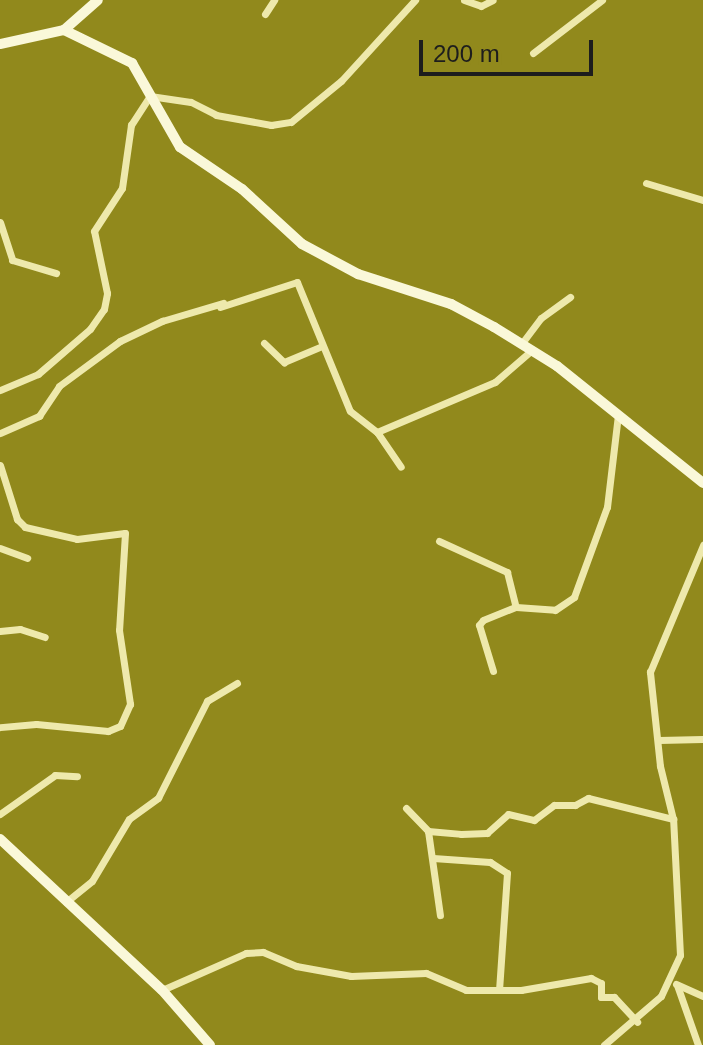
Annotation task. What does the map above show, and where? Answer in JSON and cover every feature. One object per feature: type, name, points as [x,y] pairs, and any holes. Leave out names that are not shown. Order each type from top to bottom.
[{"type":"street","points":[[0,44],[64,30],[98,0]]},
{"type":"street","points":[[265,14],[274,0]]},
{"type":"street","points":[[150,96],[191,102],[216,115],[271,125],[291,122],[341,81],[415,0]]},
{"type":"street","points":[[464,0],[481,6],[493,0]]},
{"type":"street","points":[[533,53],[602,0]]},
{"type":"street","points":[[64,30],[132,63],[180,147],[242,189],[302,244],[358,274],[451,304],[522,343],[703,483]]},
{"type":"street","points":[[0,390],[38,374],[90,329],[104,309],[107,293],[94,231],[122,188],[131,125],[150,96]]},
{"type":"street","points":[[646,183],[703,200]]},
{"type":"street","points":[[0,222],[12,260],[56,273]]},
{"type":"street","points":[[220,307],[297,282],[350,411],[377,432],[401,467]]},
{"type":"street","points":[[522,343],[541,318],[570,297]]},
{"type":"street","points":[[0,433],[39,416],[59,386],[120,341],[195,309],[231,303]]},
{"type":"street","points":[[264,343],[284,362],[322,346]]},
{"type":"street","points":[[377,432],[495,382],[532,350]]},
{"type":"street","points":[[493,671],[479,625],[516,607],[555,610],[574,597],[607,507],[618,415]]},
{"type":"street","points":[[0,465],[17,519],[25,527],[77,539],[125,533],[119,630],[130,704],[120,726],[108,731],[36,724],[0,727]]},
{"type":"street","points":[[439,541],[507,572],[516,607]]},
{"type":"street","points":[[604,1045],[637,1022],[674,982],[680,955],[673,819],[650,672],[703,545]]},
{"type":"street","points":[[0,548],[27,558]]},
{"type":"street","points":[[0,631],[20,629],[45,637]]},
{"type":"street","points":[[66,902],[92,881],[129,819],[158,798],[207,701],[237,683]]},
{"type":"street","points":[[659,740],[703,739]]},
{"type":"street","points":[[0,814],[51,777],[77,776]]},
{"type":"street","points":[[428,831],[482,834],[508,814],[534,820],[554,805],[575,805],[588,798],[673,819]]},
{"type":"street","points":[[406,808],[428,831],[440,915]]},
{"type":"street","points":[[0,839],[162,990],[210,1045]]},
{"type":"street","points":[[433,858],[490,862],[507,873],[499,989]]},
{"type":"street","points":[[162,990],[255,951],[351,976],[426,973],[466,990],[591,978],[601,983],[601,997],[614,997],[637,1022]]},
{"type":"street","points":[[674,982],[703,996]]},
{"type":"street","points":[[674,982],[698,1045]]}]
